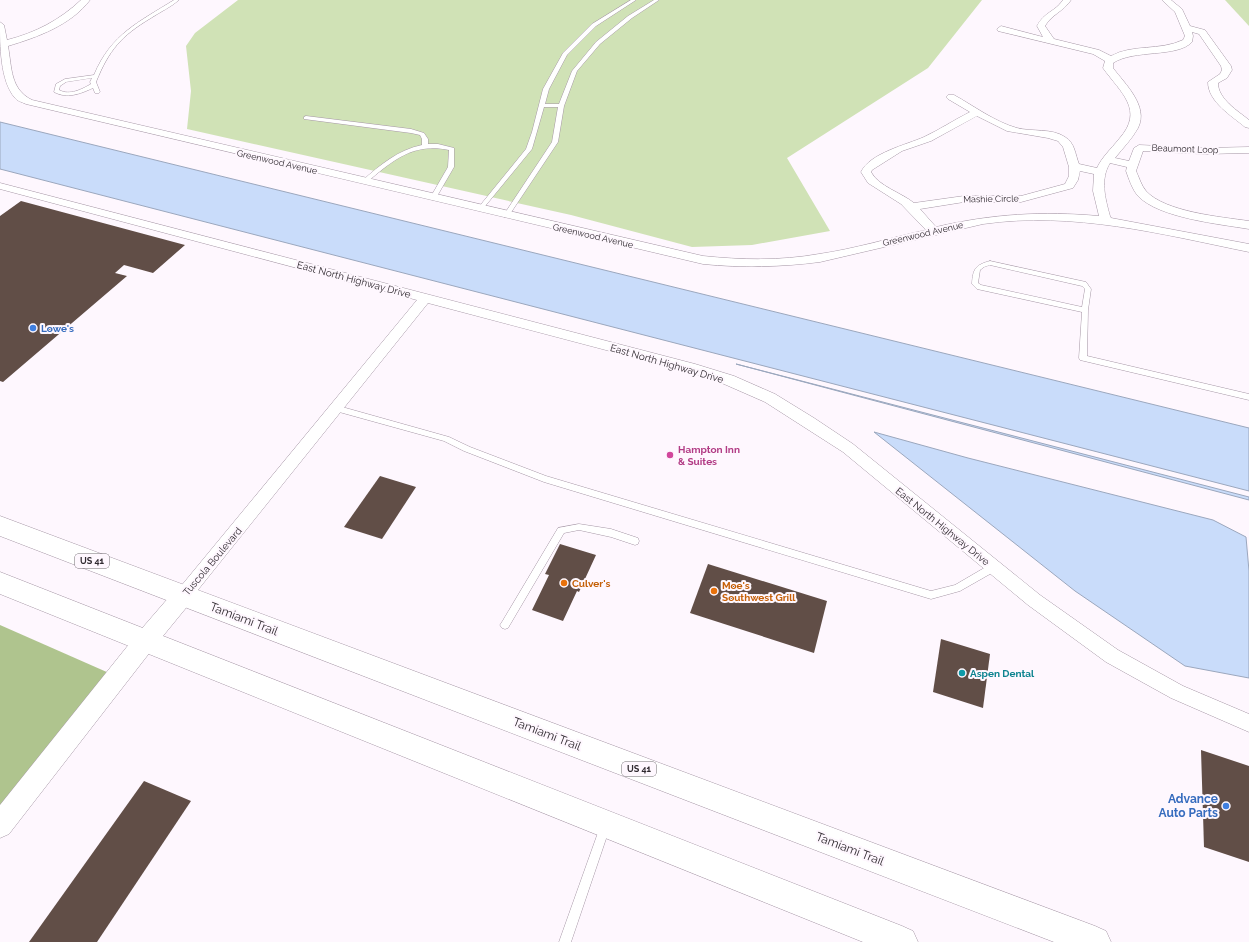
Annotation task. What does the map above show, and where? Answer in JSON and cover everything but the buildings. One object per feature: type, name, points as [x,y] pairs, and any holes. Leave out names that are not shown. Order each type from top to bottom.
[{"type":"main road","name":"Tamiami Trail","points":[[0,526],[1095,942]]},
{"type":"main road","points":[[0,582],[902,942]]},
{"type":"street","points":[[2,38],[29,38],[42,32],[71,14],[85,0]]},
{"type":"street","points":[[1050,40],[1041,26],[1044,18],[1058,10],[1067,0]]},
{"type":"street","points":[[1106,221],[1099,188],[1100,172],[1107,159],[1133,129],[1136,119],[1134,104],[1108,68],[1108,65],[1110,60],[1120,56],[1183,45],[1189,38],[1179,11],[1166,0]]},
{"type":"street","points":[[1185,28],[1202,32],[1226,66],[1227,70],[1224,76],[1213,82],[1213,92],[1249,125]]},
{"type":"street","points":[[1001,29],[1096,52],[1110,60]]},
{"type":"street","name":"Greenwood Avenue","points":[[2,38],[11,86],[19,97],[29,102],[506,216],[703,260],[750,264],[794,262],[820,258],[982,221],[1019,216],[1064,216],[1106,221],[1249,248]]},
{"type":"street","points":[[951,97],[1011,130],[1052,135],[1062,139],[1067,143],[1074,166],[1100,172]]},
{"type":"street","points":[[933,232],[912,207],[901,198],[870,180],[866,172],[868,168],[898,149],[927,139],[977,112]]},
{"type":"street","name":"Beaumont Loop","points":[[1133,165],[1139,148],[1205,151],[1249,150]]},
{"type":"street","points":[[1107,159],[1133,165],[1131,171],[1142,194],[1156,204],[1180,212],[1249,225]]},
{"type":"street","name":"Mashie Circle","points":[[912,207],[964,198],[1012,200],[1028,198],[1069,186],[1075,174],[1074,166]]},
{"type":"street","name":"East North Highway Drive","points":[[0,186],[695,369],[729,380],[770,398],[848,448],[1034,600],[1112,656],[1178,692],[1249,723]]},
{"type":"street","name":"Tuscola Boulevard","points":[[0,825],[146,640],[425,298]]},
{"type":"lane","points":[[97,92],[93,82],[95,76],[106,53],[119,38],[139,22],[177,0]]},
{"type":"lane","points":[[506,216],[555,142],[561,106],[568,87],[580,65],[625,13],[634,0]]},
{"type":"lane","points":[[480,209],[529,148],[535,132],[546,89],[565,54],[594,26],[658,0]]},
{"type":"lane","points":[[94,85],[72,94],[62,94],[56,91],[58,85],[65,81],[95,76]]},
{"type":"lane","points":[[541,105],[561,106]]},
{"type":"lane","points":[[306,118],[411,131],[422,134],[425,139],[425,145]]},
{"type":"lane","points":[[364,182],[391,159],[408,150],[434,144],[452,149],[451,167],[433,198]]},
{"type":"lane","points":[[1085,310],[979,287],[975,284],[977,269],[980,265],[990,263],[1084,284],[1088,289],[1085,310],[1083,358],[1249,397]]},
{"type":"lane","points":[[335,408],[446,439],[467,449],[549,481],[932,595],[957,588],[994,567]]},
{"type":"lane","points":[[506,625],[561,530],[579,527],[611,532],[635,541]]},
{"type":"lane","points":[[565,942],[606,825]]},
{"type":"green space","points":[[238,0],[982,0],[928,68],[787,158],[830,231],[752,245],[692,247],[571,215],[187,129],[191,91],[186,46],[195,33]]},
{"type":"green space","points":[[1225,0],[1249,0],[1249,26]]},
{"type":"green space","points":[[0,625],[109,673],[0,810]]},
{"type":"water","points":[[0,122],[1249,428],[1249,491],[0,169]]},
{"type":"water","points":[[736,364],[1249,497],[1249,500]]},
{"type":"water","points":[[874,432],[968,458],[1213,520],[1246,537],[1249,571],[1249,678],[1185,666],[1075,591]]},
{"type":"place","name":"Lowe's","points":[[33,328]]},
{"type":"place","name":"Hampton Inn & Suites","points":[[670,455]]},
{"type":"place","name":"Culver's","points":[[564,583]]},
{"type":"place","name":"Moe's Southwest Grill","points":[[714,591]]},
{"type":"place","name":"Aspen Dental","points":[[962,673]]},
{"type":"place","name":"Advance Auto Parts","points":[[1226,806]]}]
